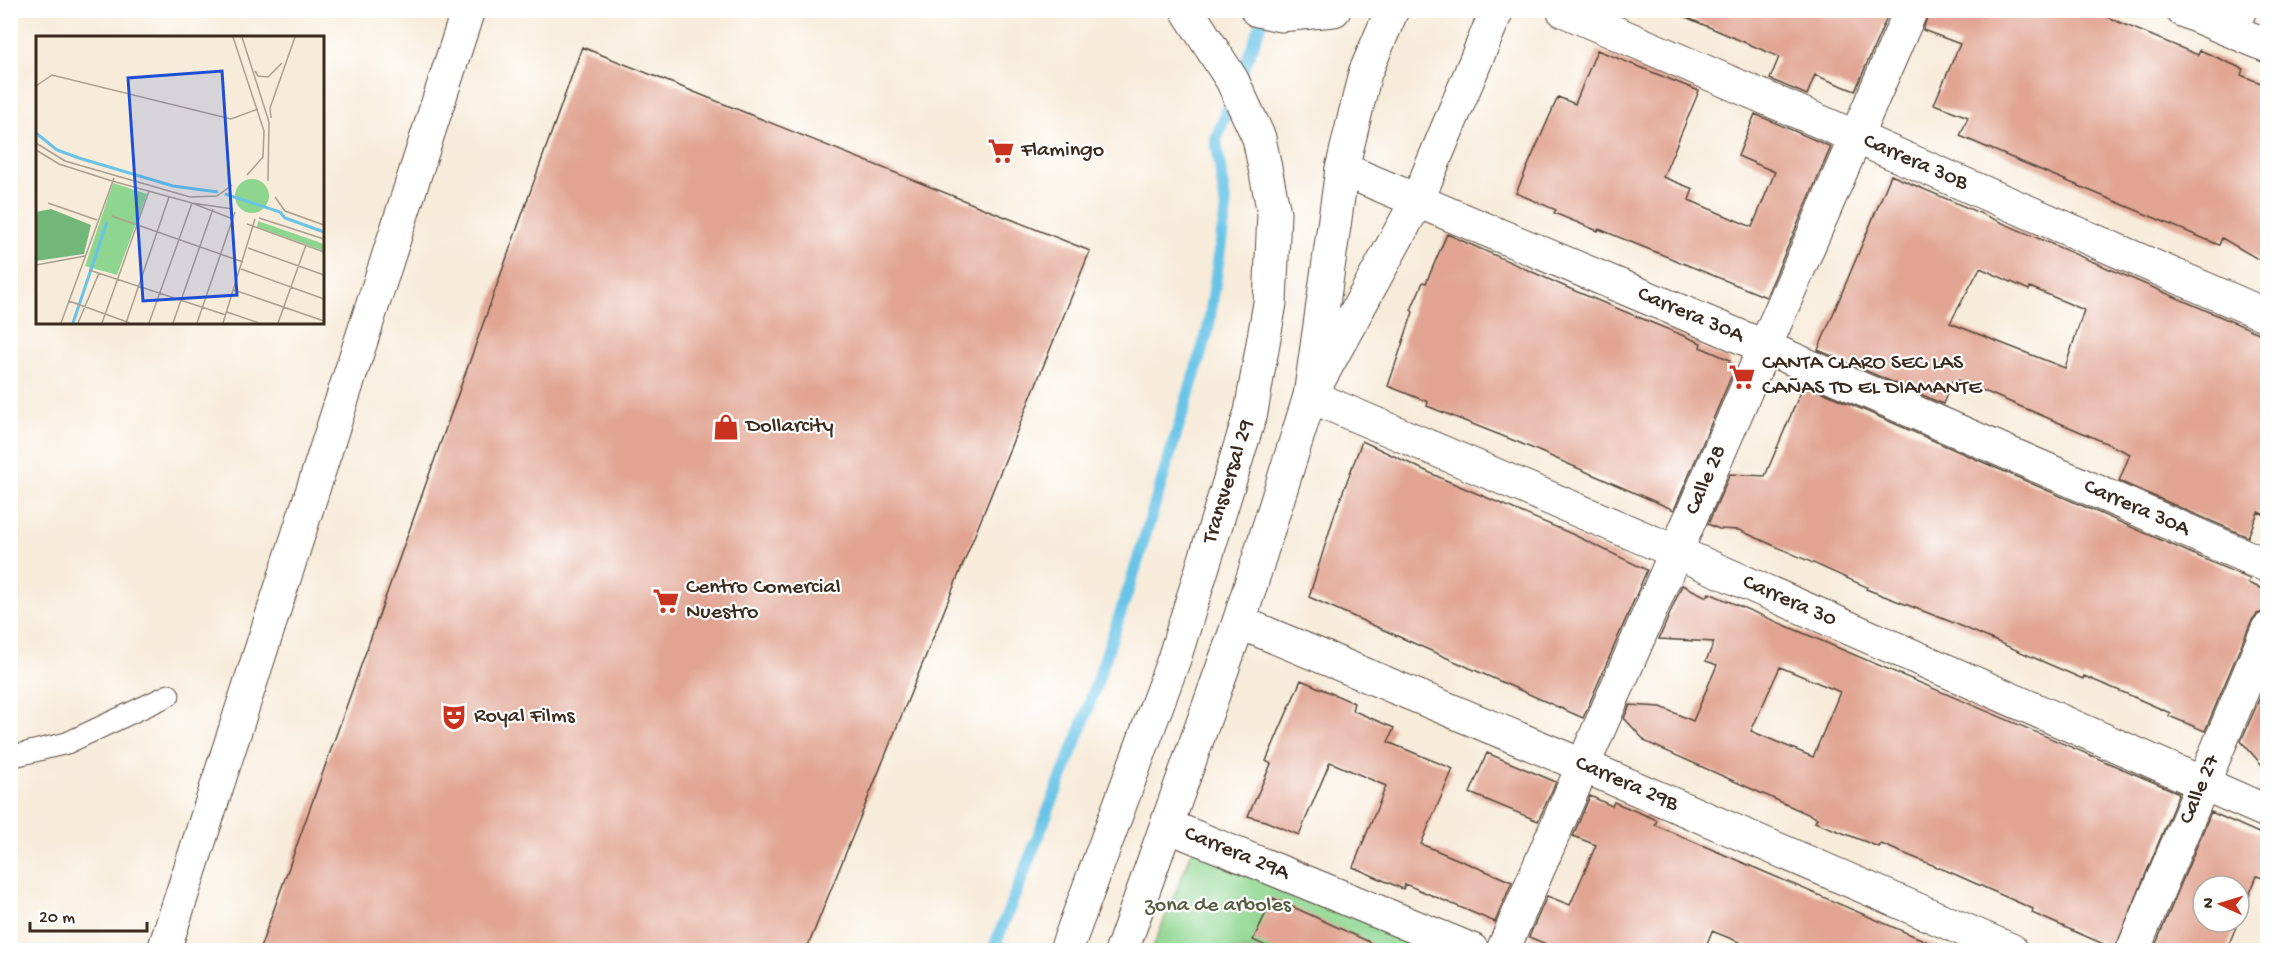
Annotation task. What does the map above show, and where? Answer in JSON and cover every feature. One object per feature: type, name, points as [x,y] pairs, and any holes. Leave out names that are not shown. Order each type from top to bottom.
[{"type":"main road","points":[[164,951],[468,10]]},
{"type":"main road","name":"Transversal 29","points":[[1066,951],[1178,648],[1251,412],[1270,303],[1274,213],[1259,138],[1232,80],[1187,10]]},
{"type":"main road","points":[[1257,10],[1280,15],[1334,10]]},
{"type":"main road","points":[[1122,951],[1239,622],[1310,396],[1342,169],[1365,74],[1392,10]]},
{"type":"main road","points":[[1310,396],[1417,201],[1497,10]]},
{"type":"main road","name":"Carrera 30B","points":[[1563,10],[2268,316]]},
{"type":"main road","name":"Calle 28","points":[[1503,951],[1911,10]]},
{"type":"main road","points":[[2182,10],[2235,20],[2268,46]]},
{"type":"main road","name":"Carrera 30A","points":[[1342,169],[1765,347],[2268,566]]},
{"type":"main road","name":"Carrera 30","points":[[1310,396],[1676,552],[2268,812]]},
{"type":"main road","name":"Carrera 29B","points":[[1239,622],[1584,766],[2011,951]]},
{"type":"main road","name":"Calle 27","points":[[2133,951],[2268,629]]},
{"type":"main road","name":"Carrera 29A","points":[[1168,825],[1472,951]]},
{"type":"lane","points":[[10,757],[68,743],[169,695]]},
{"type":"green space","name":"zona de arboles","points":[[1194,847],[1446,950],[1152,950]]},
{"type":"building","points":[[1669,10],[1890,10],[1855,91],[1815,75],[1807,95],[1770,79],[1779,57]]},
{"type":"building","points":[[1929,10],[2090,10],[2198,55],[2200,50],[2243,69],[2241,75],[2268,86],[2268,265],[2222,238],[2219,245],[1960,136],[1968,117],[1934,104],[1960,44],[1923,30]]},
{"type":"building","name":"Centro Comercial Nuestro","points":[[582,47],[1090,251],[806,951],[259,951]]},
{"type":"building","points":[[1597,50],[1699,91],[1663,177],[1693,189],[1689,200],[1752,227],[1775,172],[1738,156],[1755,114],[1831,147],[1766,297],[1554,213],[1556,210],[1516,193],[1558,97],[1575,104]]},
{"type":"building","points":[[1891,175],[2268,337],[2268,516],[2258,512],[2248,537],[2119,481],[2130,454],[2088,435],[1958,380],[1957,383],[1952,381],[1943,404],[1818,350]],"holes":[[[1980,268],[2029,290],[2030,287],[2084,310],[2065,368],[1950,323]]]},
{"type":"building","points":[[1447,234],[1575,291],[1701,343],[1700,347],[1730,360],[1728,365],[1735,368],[1674,510],[1520,443],[1427,406],[1428,402],[1388,386],[1413,312],[1411,310],[1423,282],[1426,283]]},
{"type":"building","points":[[1804,384],[2250,579],[2248,583],[2268,591],[2268,611],[2257,614],[2251,622],[2205,731],[2169,716],[2170,713],[2127,694],[2084,676],[2083,679],[1954,623],[1866,589],[1867,587],[1739,530],[1719,529],[1708,524],[1730,474],[1765,476]]},
{"type":"building","points":[[1362,441],[1443,479],[1572,534],[1647,570],[1583,718],[1309,597],[1335,513]]},
{"type":"building","points":[[1682,585],[1707,597],[1709,593],[2179,793],[2115,949],[2032,913],[2033,909],[1952,873],[1881,844],[1879,847],[1815,822],[1817,818],[1646,742],[1624,718],[1630,705],[1661,707],[1693,721],[1717,665],[1706,661],[1714,642],[1659,639]],"holes":[[[1780,667],[1840,692],[1813,757],[1751,731]]]},
{"type":"building","points":[[2268,679],[2268,772],[2241,741]]},
{"type":"building","points":[[1301,680],[1354,703],[1352,710],[1394,728],[1388,742],[1453,769],[1421,844],[1512,882],[1495,922],[1405,884],[1403,889],[1353,867],[1386,786],[1330,762],[1299,835],[1248,816],[1271,764],[1266,761]]},
{"type":"building","points":[[1487,753],[1556,782],[1538,821],[1470,793]]},
{"type":"building","points":[[1590,796],[1612,806],[1614,802],[1657,820],[1655,825],[1949,951],[1761,951],[1712,931],[1704,951],[1563,951],[1529,937],[1547,896],[1570,905],[1596,845],[1573,836]]},
{"type":"building","points":[[2211,812],[2268,837],[2268,880],[2257,876],[2251,891],[2251,874],[2191,874],[2191,934],[2233,934],[2226,951],[2153,951]]},
{"type":"building","points":[[1273,898],[1389,951],[1276,951],[1253,940]]},
{"type":"waterway","points":[[993,950],[1082,726],[1132,579],[1208,330],[1226,209],[1216,139],[1265,14]]},
{"type":"place","name":"Flamingo","points":[[1001,151]]},
{"type":"place","name":"CANTA CLARO SEC LAS CAÑAS TD EL DIAMANTE","points":[[1742,377]]},
{"type":"place","name":"Dollarcity","points":[[726,427]]},
{"type":"place","name":"Centro Comercial Nuestro","points":[[666,601]]},
{"type":"place","name":"Royal Films","points":[[454,717]]}]
